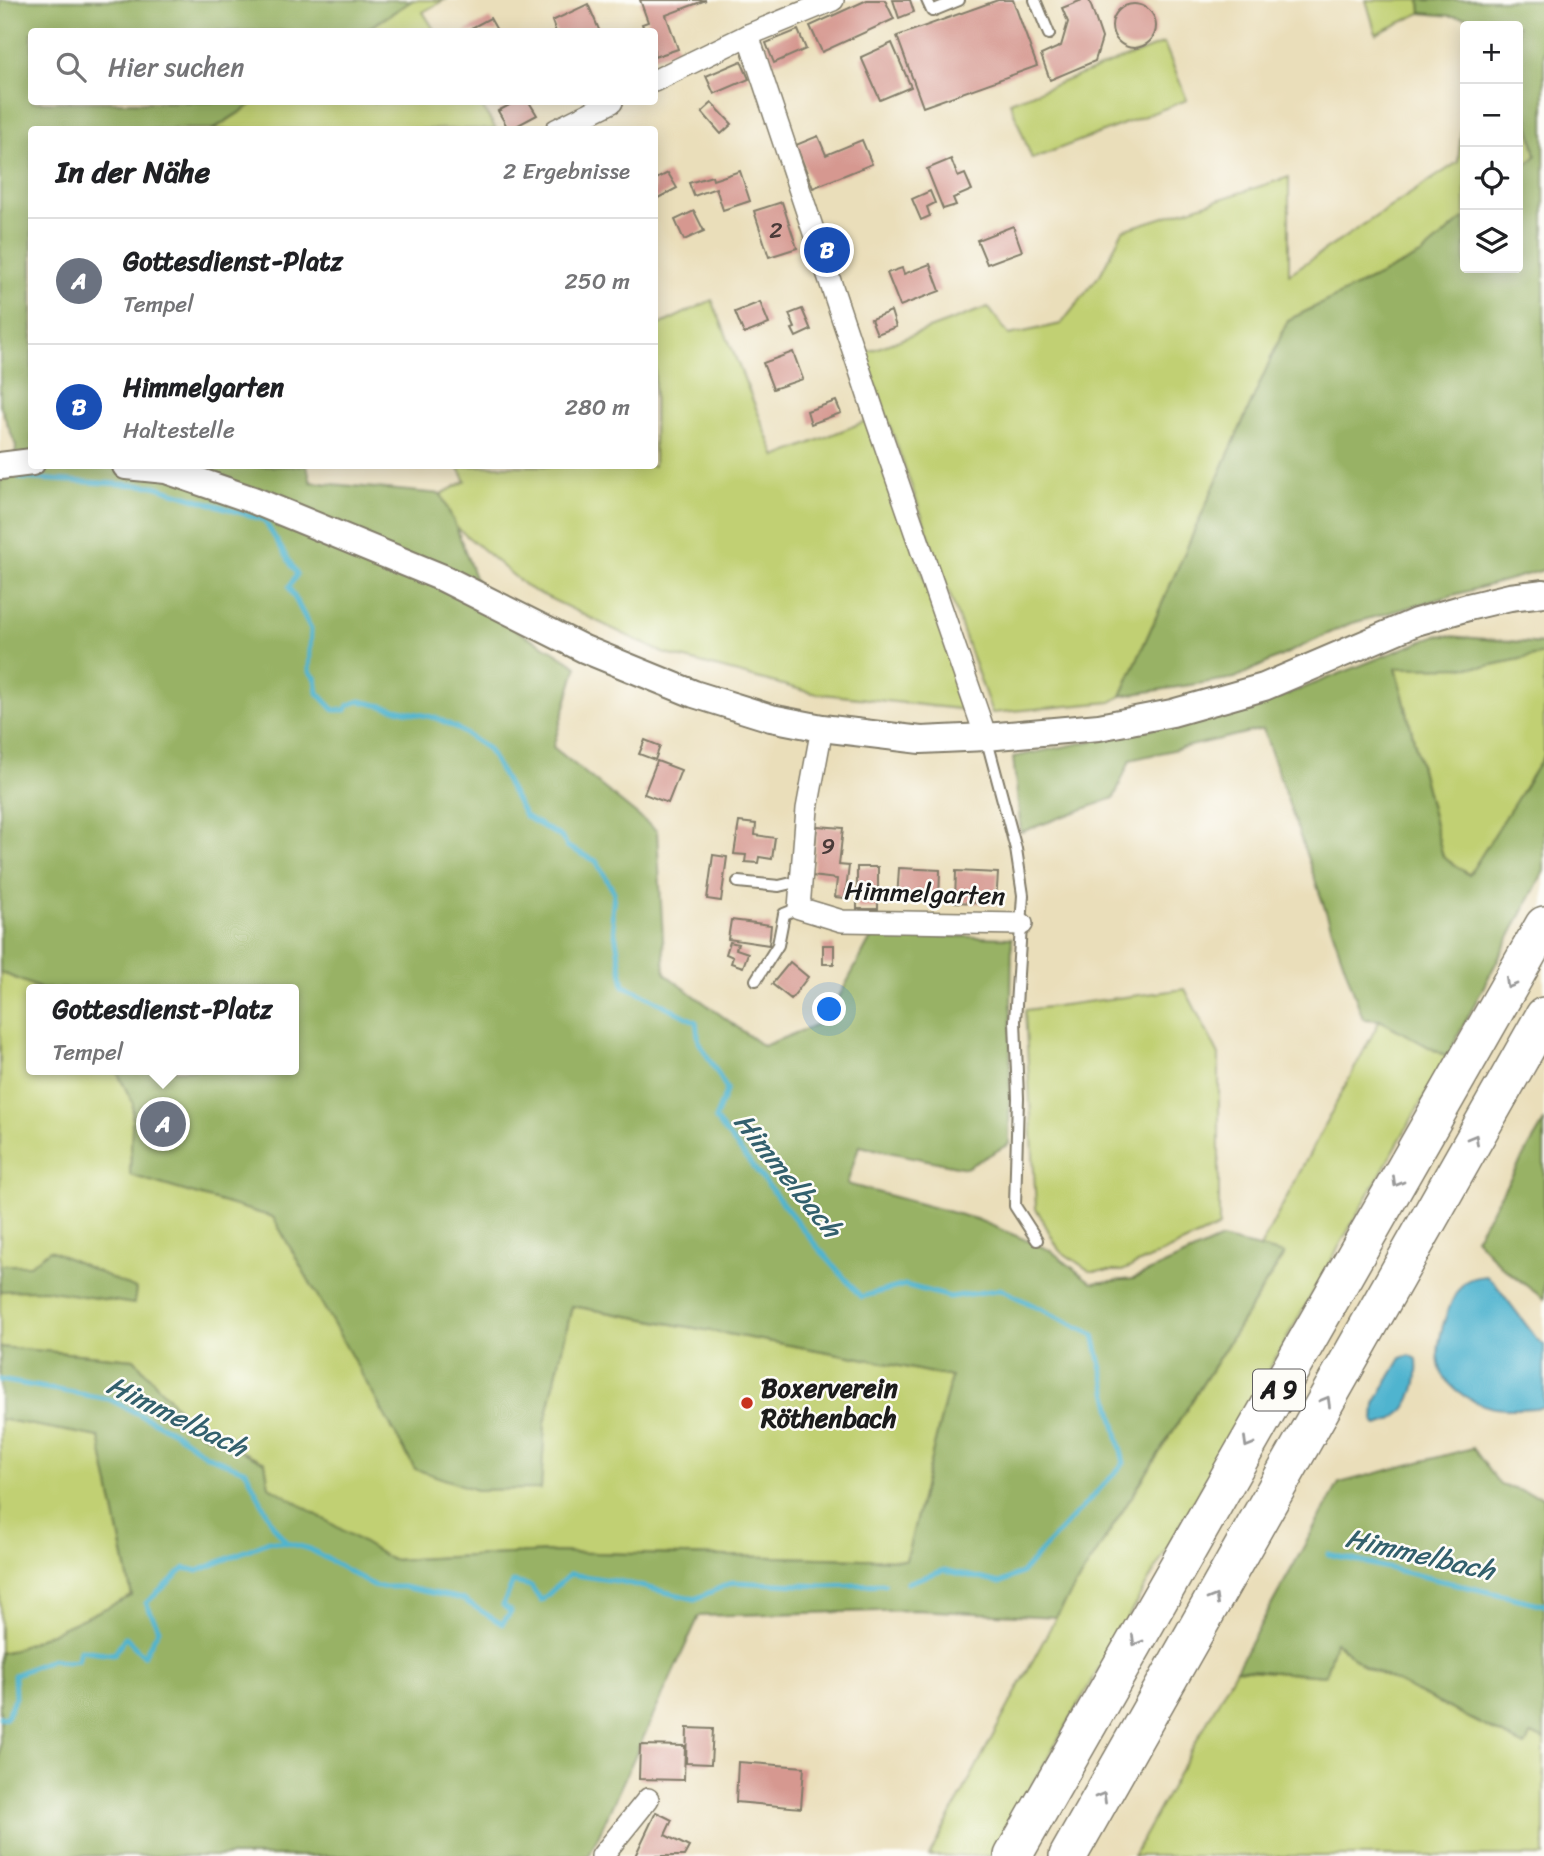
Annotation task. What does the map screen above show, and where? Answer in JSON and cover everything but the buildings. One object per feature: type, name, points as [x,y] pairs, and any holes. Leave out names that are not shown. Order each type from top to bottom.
[{"type":"highway","name":"A 9","points":[[1013,1856],[1544,925]]},
{"type":"highway","name":"A 9","points":[[1068,1856],[1544,1016]]},
{"type":"street","points":[[658,79],[748,35],[829,1]]},
{"type":"street","points":[[748,35],[986,737]]},
{"type":"street","points":[[564,126],[606,105]]},
{"type":"street","points":[[0,466],[28,462]]},
{"type":"street","points":[[156,469],[253,499],[443,578],[584,649],[694,694],[771,718],[822,728],[921,740],[1099,727],[1172,713],[1264,687],[1416,622],[1489,602],[1544,593]]},
{"type":"street","points":[[799,908],[807,809],[822,728]]},
{"type":"street","name":"Himmelgarten","points":[[799,908],[842,921],[1022,924]]},
{"type":"street","points":[[602,1856],[648,1799]]},
{"type":"lane","points":[[927,0],[932,11],[959,0]]},
{"type":"lane","points":[[1035,0],[1049,34]]},
{"type":"lane","points":[[986,737],[1016,849],[1023,895],[1015,1020],[1018,1098],[1015,1206],[1037,1240]]},
{"type":"lane","points":[[738,882],[779,886],[800,881]]},
{"type":"lane","points":[[756,981],[778,945],[784,914],[799,908]]},
{"type":"green space","points":[[0,0],[413,0],[369,28],[28,28],[28,105],[251,105],[218,126],[28,126],[28,469],[308,469],[311,482],[441,494],[489,615],[577,666],[553,747],[657,831],[665,974],[763,1046],[826,1021],[873,934],[1012,938],[1009,1144],[966,1168],[859,1146],[847,1184],[976,1219],[1050,1250],[1092,1283],[1133,1279],[1221,1239],[1284,1254],[1056,1617],[915,1610],[699,1616],[589,1856],[0,1856],[0,1653],[14,1650],[132,1596],[99,1437],[0,1419],[0,1347],[134,1359],[198,1432],[265,1462],[269,1486],[392,1560],[550,1552],[906,1560],[951,1377],[861,1358],[572,1306],[545,1423],[541,1489],[476,1490],[415,1469],[273,1217],[130,1175],[133,1103],[119,1075],[299,1075],[299,984],[30,984],[0,972],[0,481],[13,476],[16,446],[0,405]]},
{"type":"green space","points":[[413,0],[444,0],[423,12],[433,28],[370,28]]},
{"type":"green space","points":[[1366,0],[1420,0],[1421,13],[1376,34]]},
{"type":"green space","points":[[1420,0],[1544,0],[1544,570],[1349,624],[1235,678],[1121,696],[1288,320],[1421,255],[1460,221],[1460,273],[1523,273],[1523,168],[1536,156],[1523,94],[1523,21],[1479,21],[1473,18],[1421,13]]},
{"type":"green space","points":[[1164,43],[1187,100],[1032,159],[1010,102]]},
{"type":"green space","points":[[1523,94],[1536,156],[1523,168]]},
{"type":"green space","points":[[251,105],[481,105],[494,126],[219,126]]},
{"type":"green space","points":[[1460,142],[1460,221],[1421,255],[1288,320],[1121,696],[1111,702],[992,713],[864,353],[988,307],[1009,335],[1061,324],[1101,273],[1123,230],[1289,177],[1289,274],[1458,162]]},
{"type":"green space","points":[[712,300],[776,457],[871,419],[968,710],[813,693],[663,653],[528,588],[456,527],[441,494],[466,481],[460,469],[658,469],[658,326]]},
{"type":"green space","points":[[1437,635],[1544,644],[1544,654],[1483,667],[1396,668],[1443,857],[1469,875],[1544,756],[1544,871],[1447,1057],[1380,1020],[1363,1019],[1263,729],[1130,760],[1114,798],[1021,832],[1013,757],[1253,708]]},
{"type":"green space","points":[[1544,654],[1544,756],[1470,875],[1443,857],[1396,667],[1483,667]]},
{"type":"green space","points":[[0,972],[30,984],[26,984],[26,1075],[119,1075],[133,1103],[130,1175],[273,1217],[333,1322],[541,1489],[545,1423],[572,1306],[861,1358],[951,1377],[906,1560],[550,1552],[391,1560],[268,1486],[265,1462],[198,1432],[134,1359],[0,1347]]},
{"type":"green space","points":[[1185,989],[1219,1055],[1219,1227],[1122,1271],[1090,1271],[1059,1250],[1036,1208],[1025,1010]]},
{"type":"green space","points":[[1380,1020],[1447,1057],[992,1856],[929,1856],[1056,1617],[1284,1255],[1260,1248]]},
{"type":"green space","points":[[1544,1122],[1544,1299],[1502,1267],[1475,1238]]},
{"type":"green space","points":[[50,1250],[136,1289],[134,1304],[44,1290],[0,1291],[0,1265],[30,1265]]},
{"type":"green space","points":[[0,1419],[99,1437],[132,1597],[14,1650],[0,1653]]},
{"type":"green space","points":[[1473,1448],[1500,1485],[1544,1497],[1544,1740],[1532,1734],[1525,1746],[1364,1666],[1335,1642],[1325,1676],[1236,1669],[1339,1483]]},
{"type":"green space","points":[[1334,1641],[1364,1666],[1525,1746],[1532,1734],[1544,1740],[1544,1856],[1133,1856],[1236,1669],[1325,1676]]},
{"type":"water","points":[[1486,1276],[1493,1281],[1544,1345],[1544,1407],[1510,1409],[1483,1405],[1456,1390],[1442,1373],[1439,1364],[1440,1339],[1447,1312],[1465,1282]]},
{"type":"water","points":[[1410,1355],[1417,1359],[1417,1367],[1416,1384],[1410,1401],[1400,1414],[1377,1425],[1374,1422],[1375,1404],[1401,1358]]},
{"type":"waterway","name":"Himmelbach","points":[[20,478],[154,486],[264,520],[297,574],[289,587],[311,629],[309,671],[316,679],[318,693],[334,710],[346,710],[348,705],[360,701],[436,718],[455,727],[488,749],[525,816],[561,837],[568,847],[596,861],[614,892],[612,915],[624,986],[696,1022],[699,1042],[727,1089],[715,1119],[861,1297],[905,1285],[950,1297],[997,1290]]},
{"type":"waterway","name":"Himmelbach","points":[[907,1583],[944,1570],[1000,1583],[1021,1573],[1124,1463],[1094,1335],[1000,1289]]},
{"type":"waterway","name":"Himmelbach","points":[[0,1380],[109,1399],[174,1432],[206,1455],[246,1471],[273,1525],[287,1543],[310,1549],[376,1587],[403,1587],[462,1599],[502,1624],[511,1612],[503,1605],[513,1582],[531,1586],[541,1601],[570,1574],[623,1582],[695,1599],[733,1582],[824,1586],[885,1584]]},
{"type":"waterway","points":[[0,1717],[6,1718],[15,1698],[14,1675],[52,1659],[66,1662],[77,1660],[80,1650],[114,1654],[125,1637],[144,1656],[159,1629],[146,1603],[185,1568],[198,1571],[269,1541],[287,1543]]},
{"type":"waterway","name":"Himmelbach","points":[[1328,1554],[1544,1605]]},
{"type":"place","name":"Himmelgarten","points":[[827,250]]},
{"type":"place","name":"Gottesdienst-Platz","points":[[163,1124]]},
{"type":"place","name":"Boxerverein Röthenbach","points":[[747,1403]]}]
